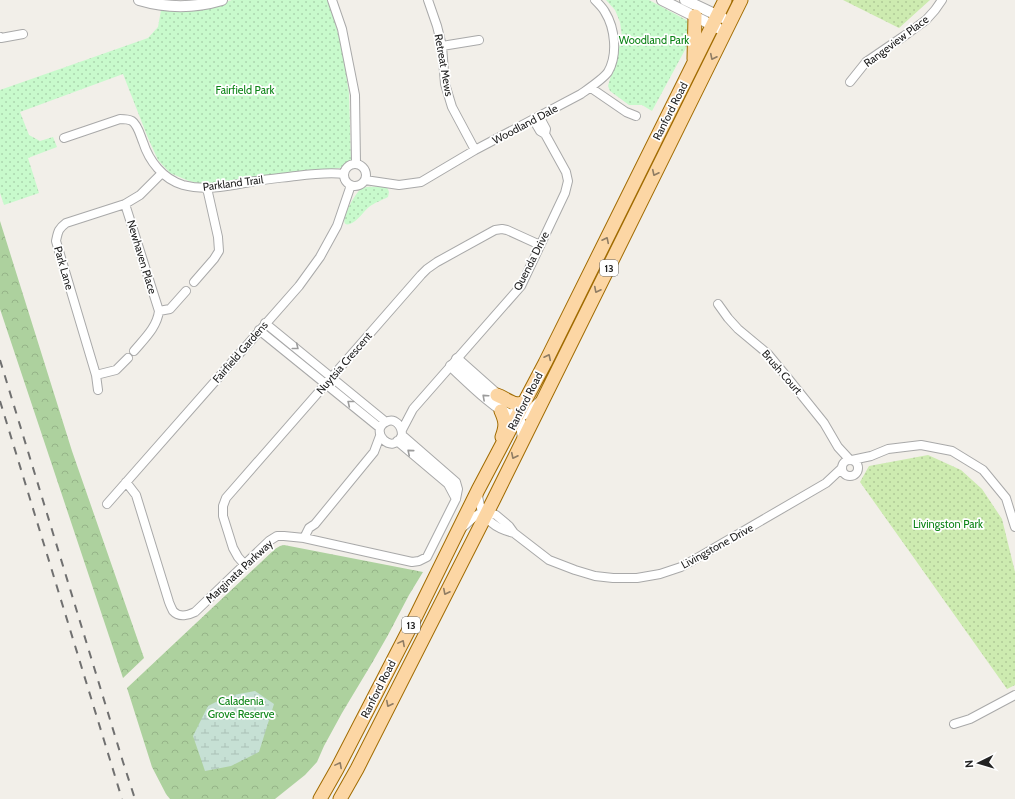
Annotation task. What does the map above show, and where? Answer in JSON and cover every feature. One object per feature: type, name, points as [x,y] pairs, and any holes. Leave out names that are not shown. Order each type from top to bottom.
[{"type":"main road","name":"Ranford Road","points":[[320,799],[416,616],[478,490],[518,416],[725,0]]},
{"type":"main road","name":"Ranford Road","points":[[340,799],[357,769],[486,516],[741,0]]},
{"type":"main road","points":[[694,62],[695,16]]},
{"type":"main road","points":[[497,395],[514,403],[520,404],[526,400]]},
{"type":"main road","points":[[493,461],[505,428],[505,419],[501,411]]},
{"type":"street","points":[[139,0],[159,4],[186,6],[222,0]]},
{"type":"street","points":[[332,0],[342,29],[355,95],[356,164]]},
{"type":"street","name":"Retreat Mews","points":[[428,0],[442,46],[445,84],[452,107],[475,150]]},
{"type":"street","name":"Woodland Dale","points":[[365,180],[399,185],[421,182],[475,150],[591,88],[607,72],[614,54],[613,31],[606,12],[595,0]]},
{"type":"street","points":[[662,0],[695,16],[715,20]]},
{"type":"street","points":[[685,0],[728,27]]},
{"type":"street","name":"Rangeview Place","points":[[850,82],[866,62],[926,20],[942,0]]},
{"type":"street","points":[[0,37],[23,34]]},
{"type":"street","points":[[442,46],[479,40]]},
{"type":"street","points":[[591,88],[626,112],[636,116]]},
{"type":"street","name":"Parkland Trail","points":[[64,138],[120,118],[133,121],[153,163],[162,173],[168,178],[196,188],[207,188],[266,179],[321,173],[344,174]]},
{"type":"street","name":"Quenda Drive","points":[[400,435],[413,409],[521,286],[565,193],[568,181],[566,172],[545,134],[540,131],[536,118]]},
{"type":"street","points":[[356,164],[363,168],[366,173],[365,180],[360,185],[354,186],[346,180],[344,174],[348,167],[356,164]]},
{"type":"street","name":"Park Lane","points":[[98,390],[96,375],[56,241],[57,233],[60,227],[66,223],[125,204],[140,195],[162,173]]},
{"type":"street","name":"Fairfield Gardens","points":[[107,504],[299,286],[320,257],[337,226],[351,185]]},
{"type":"street","points":[[194,282],[219,251],[218,237],[207,188]]},
{"type":"street","name":"Newhaven Place","points":[[125,204],[159,311]]},
{"type":"street","name":"Nuytsia Crescent","points":[[244,564],[238,557],[234,548],[223,516],[223,506],[226,498],[421,275],[437,262],[495,230],[507,230],[540,246]]},
{"type":"street","points":[[134,351],[154,326],[158,319],[159,311],[170,309],[186,291]]},
{"type":"street","name":"Brush Court","points":[[718,304],[738,329],[768,354],[787,377],[824,424],[846,463]]},
{"type":"street","name":"Marginata Parkway","points":[[266,323],[332,377],[385,427],[385,442],[388,443]]},
{"type":"street","name":"Marginata Parkway","points":[[126,482],[136,495],[173,612],[180,616],[189,615],[195,612],[244,564],[269,541],[277,536],[304,538],[412,562],[419,561],[427,557],[456,499],[448,484],[400,435],[399,425],[385,427],[326,384],[259,330]]},
{"type":"street","points":[[96,375],[116,370],[128,358]]},
{"type":"street","points":[[454,363],[501,411],[507,414],[518,416],[533,409],[543,398]]},
{"type":"street","points":[[454,363],[497,395],[515,411],[521,423],[523,439]]},
{"type":"street","name":"Quenda Drive","points":[[385,427],[413,409]]},
{"type":"street","points":[[304,538],[309,528],[315,524],[374,452],[385,427]]},
{"type":"street","points":[[374,452],[388,443],[394,443],[400,435]]},
{"type":"street","points":[[846,463],[871,456],[888,449],[921,445],[952,451],[983,470],[1006,498],[1015,526]]},
{"type":"street","points":[[846,463],[842,472],[845,475],[852,476],[871,456]]},
{"type":"street","points":[[846,463],[857,464],[857,471]]},
{"type":"street","name":"Livingstone Drive","points":[[826,483],[846,463]]},
{"type":"street","name":"Livingstone Drive","points":[[486,516],[496,515],[509,526],[514,533],[549,560],[595,576],[637,578],[660,574],[681,567],[826,483],[848,476]]},
{"type":"street","points":[[456,534],[474,517],[486,516],[478,500],[478,490]]},
{"type":"street","name":"Livingstone Drive","points":[[486,516],[504,531],[514,533]]},
{"type":"street","points":[[315,524],[315,541]]},
{"type":"street","points":[[954,724],[970,719],[1015,695]]},
{"type":"green space","name":"Fairfield Park","points":[[232,0],[329,0],[343,52],[349,94],[351,161],[340,168],[208,185],[189,181],[170,173],[158,160],[123,74],[20,112],[29,135],[40,141],[53,137],[57,147],[28,158],[39,193],[4,205],[0,193],[0,90],[148,38],[158,27],[161,10],[203,9]]},
{"type":"green space","name":"Woodland Park","points":[[606,0],[649,0],[690,22],[693,35],[652,111],[642,105],[629,105],[610,91],[608,86],[622,37],[620,22],[615,10]]},
{"type":"green space","points":[[843,0],[930,0],[899,28]]},
{"type":"green space","points":[[387,187],[389,192],[388,197],[369,207],[353,223],[346,224],[344,221],[345,216],[351,202],[362,188]]},
{"type":"green space","points":[[0,221],[72,451],[144,658],[123,678],[0,309]]},
{"type":"green space","name":"Livingston Park","points":[[928,455],[961,470],[982,489],[1002,519],[1015,572],[1015,685],[1007,689],[860,482],[869,466]]},
{"type":"green space","name":"Caladenia Grove Reserve","points":[[284,545],[423,572],[342,713],[317,762],[305,775],[275,799],[170,799],[152,767],[127,688],[275,549]]},
{"type":"green space","points":[[255,691],[274,704],[259,752],[231,766],[205,771],[193,736],[208,706],[228,696]]},
{"type":"railway","points":[[0,360],[135,799]]},
{"type":"railway","points":[[0,401],[122,799]]}]
